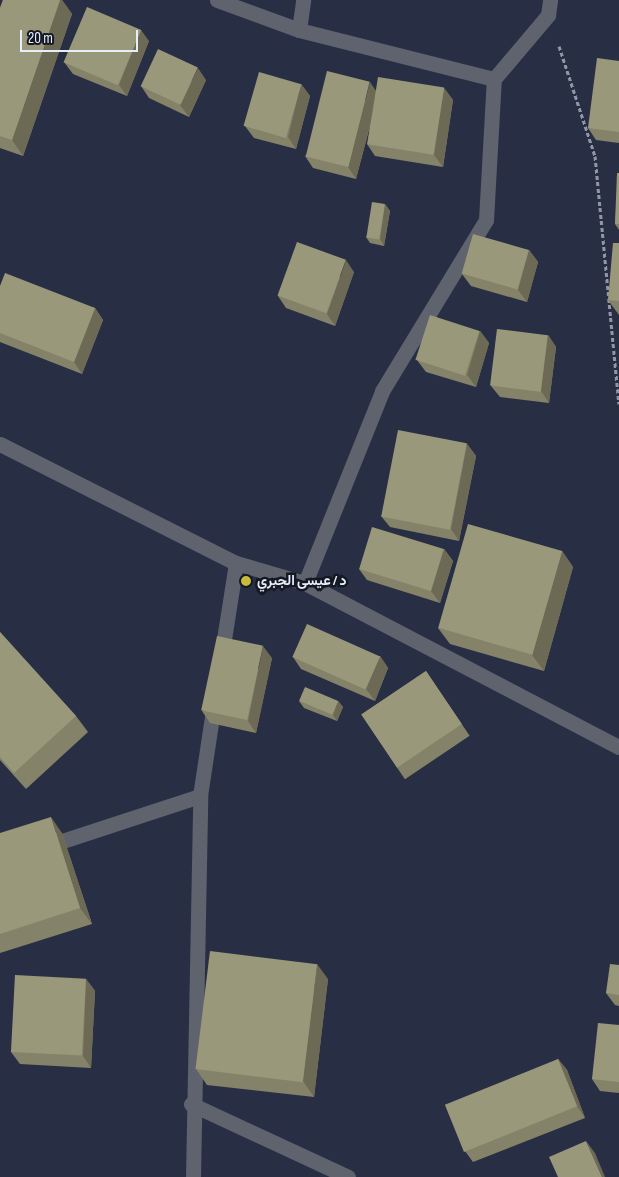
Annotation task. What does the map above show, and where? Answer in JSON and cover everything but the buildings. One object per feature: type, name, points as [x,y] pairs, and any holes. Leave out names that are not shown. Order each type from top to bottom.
[{"type":"street","points":[[217,0],[299,30],[494,79]]},
{"type":"street","points":[[299,30],[303,0]]},
{"type":"street","points":[[305,583],[382,391],[486,220],[494,79],[549,7]]},
{"type":"street","points":[[0,444],[236,563],[305,583],[618,743]]},
{"type":"street","points":[[219,670],[236,563]]},
{"type":"street","points":[[193,1177],[191,1104],[200,796],[216,689]]},
{"type":"street","points":[[28,852],[200,796]]},
{"type":"street","points":[[191,1104],[348,1177]]},
{"type":"path","points":[[549,7],[595,156],[619,404]]},
{"type":"place","name":"د / عيسى الجبري","points":[[246,581]]}]
